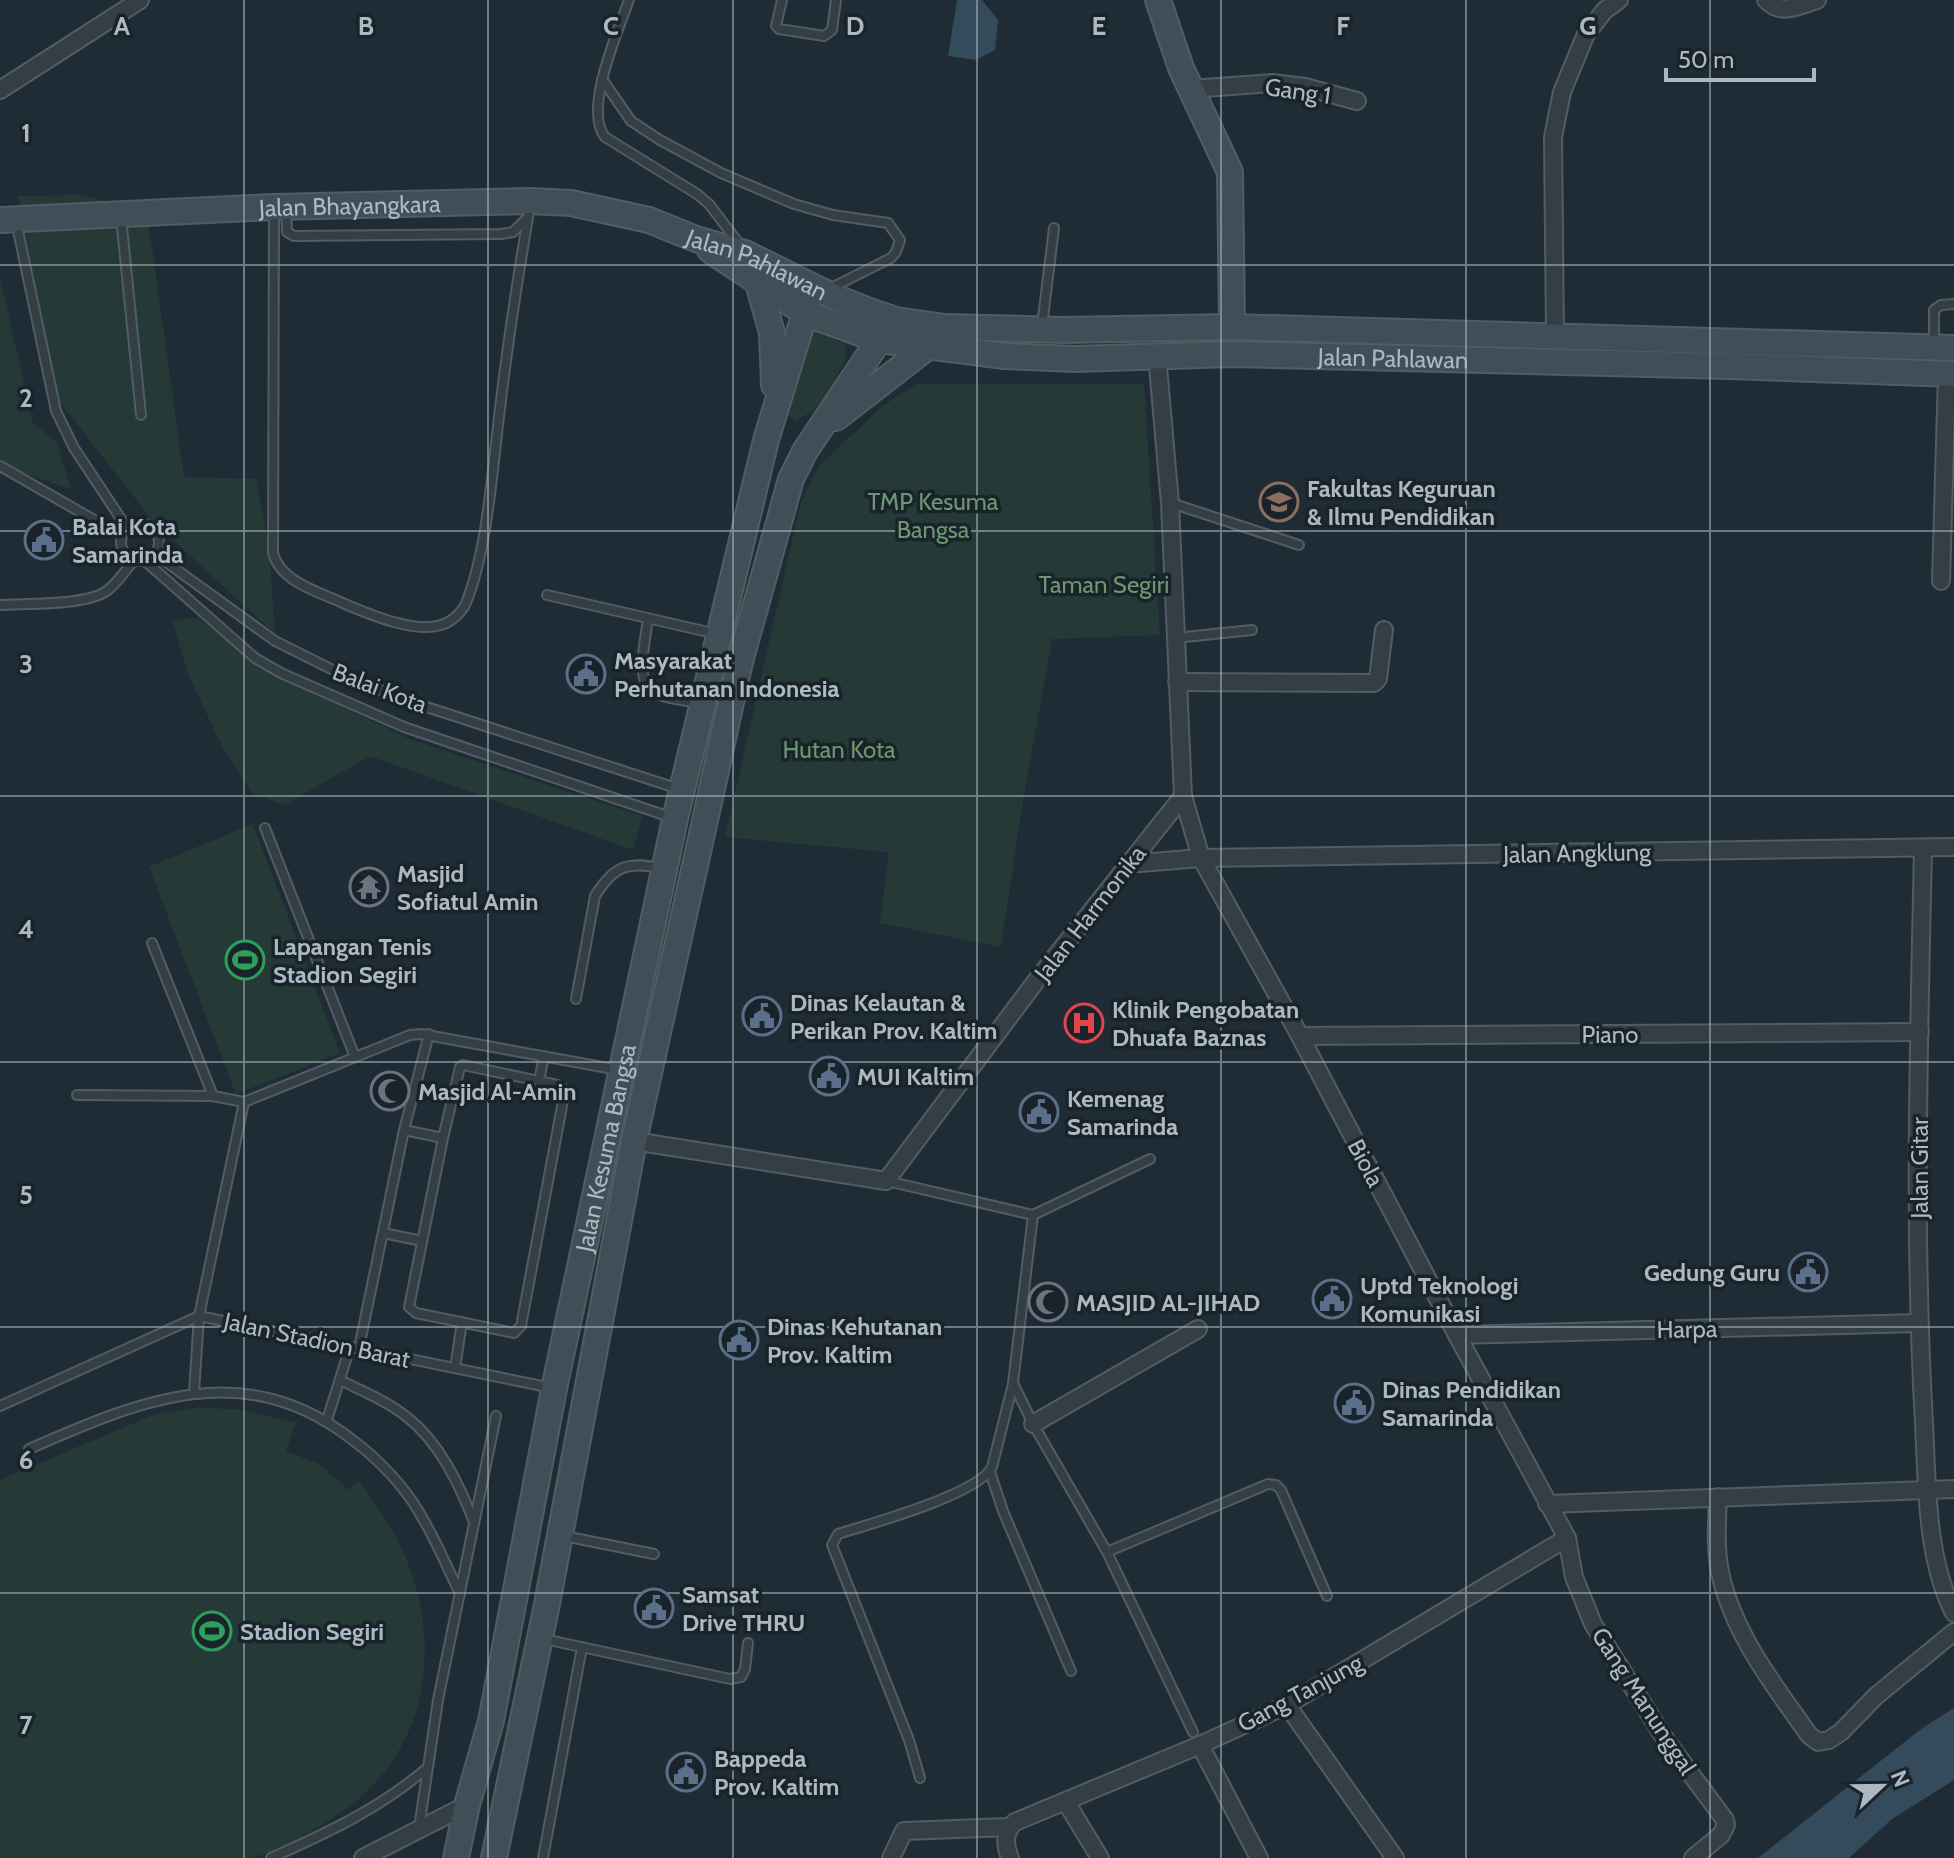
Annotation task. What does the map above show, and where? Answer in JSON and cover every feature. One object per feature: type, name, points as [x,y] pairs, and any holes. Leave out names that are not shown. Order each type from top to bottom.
[{"type":"street","points":[[0,90],[140,0]]},
{"type":"street","points":[[1158,0],[1191,89],[1230,172],[1232,327]]},
{"type":"street","points":[[1555,337],[1553,137],[1562,92],[1586,34],[1605,10],[1619,0]]},
{"type":"street","points":[[1766,0],[1775,8],[1782,9],[1817,0]]},
{"type":"street","name":"Gang 1","points":[[1191,89],[1273,83],[1305,87],[1357,101]]},
{"type":"street","points":[[280,207],[282,193],[291,190],[547,188],[566,189],[571,203]]},
{"type":"street","name":"Jalan Bhayangkara","points":[[8,219],[280,207],[529,209],[571,203],[649,220],[696,239]]},
{"type":"street","name":"Jalan Pahlawan","points":[[696,239],[745,253],[816,289],[890,318],[945,327],[1041,330],[1232,327],[1555,337],[1951,374]]},
{"type":"street","name":"Jalan Pahlawan","points":[[696,239],[805,313],[879,340],[990,355],[1044,358],[1732,354],[1944,348]]},
{"type":"street","points":[[758,283],[772,333],[775,412]]},
{"type":"street","name":"Jalan Kesuma Bangsa","points":[[456,1858],[467,1805],[486,1741],[554,1389],[675,819],[766,440],[805,313],[816,289]]},
{"type":"street","points":[[820,431],[890,318]]},
{"type":"street","points":[[820,431],[929,346]]},
{"type":"street","points":[[1157,355],[1170,503],[1183,796]]},
{"type":"street","points":[[1941,581],[1951,374]]},
{"type":"street","name":"Jalan Kesuma Bangsa","points":[[494,1858],[547,1604],[634,1141],[740,662],[784,494],[805,451],[820,431]]},
{"type":"street","points":[[1177,682],[1374,683],[1378,679],[1384,630]]},
{"type":"street","points":[[683,790],[711,796]]},
{"type":"street","name":"Biola","points":[[1183,796],[1201,858],[1300,1036],[1564,1532]]},
{"type":"street","name":"Jalan Harmonika","points":[[886,1181],[1036,981],[1183,796]]},
{"type":"street","points":[[675,819],[704,827]]},
{"type":"street","name":"Jalan Angklung","points":[[1128,864],[1201,858],[1954,847]]},
{"type":"street","name":"Jalan Gitar","points":[[1923,848],[1918,1323],[1928,1488],[1940,1579],[1954,1613]]},
{"type":"street","name":"Piano","points":[[1300,1036],[1920,1032]]},
{"type":"street","points":[[634,1141],[886,1181]]},
{"type":"street","name":"Harpa","points":[[1457,1335],[1918,1323]]},
{"type":"street","points":[[1033,1424],[1198,1329]]},
{"type":"street","points":[[1547,1504],[1954,1489]]},
{"type":"street","points":[[1718,1497],[1716,1536],[1720,1570],[1737,1621],[1756,1659],[1809,1735],[1818,1742],[1825,1743],[1841,1732],[1876,1696],[1954,1632]]},
{"type":"street","name":"Gang Tanjung","points":[[891,1858],[904,1831],[1014,1824],[1196,1738],[1287,1705],[1564,1532]]},
{"type":"street","name":"Gang Manunggal","points":[[1564,1532],[1574,1577],[1593,1624],[1665,1739],[1726,1822],[1721,1835],[1693,1858]]},
{"type":"street","points":[[515,1595],[547,1604]]},
{"type":"street","points":[[1287,1705],[1395,1858]]},
{"type":"street","points":[[1196,1738],[1259,1858]]},
{"type":"street","points":[[486,1741],[518,1746]]},
{"type":"street","points":[[1066,1802],[1100,1858]]},
{"type":"street","points":[[363,1858],[467,1805]]},
{"type":"street","points":[[1010,1858],[1005,1839],[1014,1824]]},
{"type":"lane","points":[[629,0],[602,79],[596,122],[605,137],[697,194],[721,219],[745,253]]},
{"type":"lane","points":[[782,0],[776,26],[779,29],[824,36],[832,30],[836,0]]},
{"type":"lane","points":[[602,79],[631,121],[721,173],[794,204],[833,215],[888,223],[892,227],[900,240],[891,258],[816,289]]},
{"type":"lane","points":[[280,207],[273,553],[276,563],[301,584],[367,613],[395,622],[434,628],[451,621],[465,606],[479,558],[529,209]]},
{"type":"lane","points":[[121,213],[141,415]]},
{"type":"lane","points":[[8,219],[56,411],[74,448],[125,532],[121,546],[130,558],[145,561],[155,554]]},
{"type":"lane","points":[[1041,330],[1054,228]]},
{"type":"lane","points":[[1944,348],[1934,310],[1941,305],[1954,304]]},
{"type":"lane","points":[[0,466],[125,532]]},
{"type":"lane","points":[[1170,503],[1299,545]]},
{"type":"lane","name":"Balai Kota","points":[[125,532],[141,524],[154,530],[159,544],[155,554],[275,641],[333,670],[402,699],[683,790]]},
{"type":"lane","points":[[0,605],[84,599],[99,595],[108,590],[130,558]]},
{"type":"lane","name":"Balai Kota","points":[[145,561],[255,658],[281,673],[404,727],[675,819]]},
{"type":"lane","points":[[547,595],[718,634]]},
{"type":"lane","points":[[648,619],[643,678],[649,689],[702,704]]},
{"type":"lane","points":[[1175,638],[1252,630]]},
{"type":"lane","points":[[265,828],[355,1057]]},
{"type":"lane","points":[[576,999],[595,896],[602,885],[638,863],[664,869]]},
{"type":"lane","points":[[152,943],[213,1096]]},
{"type":"lane","points":[[327,1420],[354,1348],[429,1034]]},
{"type":"lane","points":[[77,1095],[213,1096],[244,1102],[410,1035],[429,1034],[620,1070]]},
{"type":"lane","points":[[539,1081],[544,1056]]},
{"type":"lane","points":[[463,1065],[562,1086],[566,1095],[521,1326],[514,1333],[416,1313],[409,1307],[443,1138],[463,1065]]},
{"type":"lane","points":[[194,1392],[199,1316],[244,1102]]},
{"type":"lane","points":[[404,1130],[443,1138]]},
{"type":"lane","points":[[886,1181],[1033,1215],[1150,1159]]},
{"type":"lane","points":[[920,1778],[909,1740],[832,1545],[833,1540],[838,1534],[953,1494],[983,1479],[990,1472],[1013,1383],[1033,1215]]},
{"type":"lane","points":[[383,1233],[422,1241]]},
{"type":"lane","name":"Jalan Stadion Barat","points":[[0,1406],[199,1316],[554,1389]]},
{"type":"lane","points":[[455,1368],[462,1322]]},
{"type":"lane","points":[[340,1380],[408,1417],[433,1445],[458,1483],[476,1525]]},
{"type":"lane","points":[[1013,1383],[1033,1424],[1107,1552],[1196,1738]]},
{"type":"lane","points":[[29,1449],[104,1416],[194,1392],[251,1394],[286,1401],[327,1420],[374,1456],[418,1510],[460,1594]]},
{"type":"lane","points":[[418,1830],[460,1594],[496,1416]]},
{"type":"lane","points":[[990,1472],[1003,1511],[1071,1671]]},
{"type":"lane","points":[[1107,1552],[1268,1484],[1276,1485],[1281,1490],[1327,1596]]},
{"type":"lane","points":[[560,1535],[654,1554]]},
{"type":"lane","points":[[539,1638],[730,1679],[741,1677],[748,1643]]},
{"type":"lane","points":[[543,1858],[582,1647]]},
{"type":"lane","points":[[271,1858],[349,1823],[397,1794],[428,1767]]},
{"type":"green space","points":[[81,195],[147,212],[184,477],[256,479],[269,548],[275,634],[153,521],[59,401],[18,196]]},
{"type":"green space","points":[[0,277],[33,423],[57,443],[71,489],[0,465]]},
{"type":"green space","points":[[810,327],[846,345],[845,362],[813,411],[796,421],[784,412]]},
{"type":"green space","points":[[917,384],[1144,384],[1160,635],[1052,639],[1001,947],[880,923],[889,852],[725,837],[801,502],[819,466],[885,404]]},
{"type":"green space","points":[[198,618],[272,673],[412,740],[642,816],[633,850],[370,756],[284,805],[252,793],[223,748],[189,676],[172,620]]},
{"type":"green space","name":"Lapangan Tenis Stadion Segiri","points":[[253,824],[340,1053],[236,1094],[149,867]]},
{"type":"green space","name":"Stadion Segiri","points":[[193,1408],[239,1409],[296,1423],[286,1451],[319,1464],[349,1490],[359,1480],[400,1546],[420,1606],[425,1642],[423,1678],[416,1712],[402,1744],[383,1774],[357,1800],[299,1838],[258,1856],[0,1858],[0,1480],[155,1414]]},
{"type":"water","points":[[957,0],[982,0],[998,20],[995,50],[975,60],[948,56]]},
{"type":"water","points":[[1954,1708],[1954,1780],[1892,1819],[1849,1858],[1758,1858],[1921,1729]]},
{"type":"place","name":"Fakultas Keguruan & Ilmu Pendidikan","points":[[1279,502]]},
{"type":"place","name":"Balai Kota Samarinda","points":[[44,540]]},
{"type":"place","name":"Masyarakat Perhutanan Indonesia","points":[[586,674]]},
{"type":"place","name":"Masjid Sofiatul Amin","points":[[369,887]]},
{"type":"place","name":"Lapangan Tenis Stadion Segiri","points":[[245,960]]},
{"type":"place","name":"Dinas Kelautan & Perikan Prov. Kaltim","points":[[762,1016]]},
{"type":"place","name":"Klinik Pengobatan Dhuafa Baznas","points":[[1084,1023]]},
{"type":"place","name":"MUI Kaltim","points":[[829,1076]]},
{"type":"place","name":"Masjid Al-Amin","points":[[390,1091]]},
{"type":"place","name":"Kemenag Samarinda","points":[[1039,1112]]},
{"type":"place","name":"Gedung Guru","points":[[1808,1272]]},
{"type":"place","name":"Uptd Teknologi Komunikasi","points":[[1332,1299]]},
{"type":"place","name":"MASJID AL-JIHAD","points":[[1048,1302]]},
{"type":"place","name":"Dinas Kehutanan Prov. Kaltim","points":[[739,1340]]},
{"type":"place","name":"Dinas Pendidikan Samarinda","points":[[1354,1403]]},
{"type":"place","name":"Samsat Drive THRU","points":[[654,1608]]},
{"type":"place","name":"Stadion Segiri","points":[[212,1631]]},
{"type":"place","name":"Bappeda Prov. Kaltim","points":[[686,1772]]},
{"type":"park label","name":"TMP Kesuma Bangsa","points":[[933,515]]},
{"type":"park label","name":"Taman Segiri","points":[[1104,584]]},
{"type":"park label","name":"Hutan Kota","points":[[839,749]]}]
